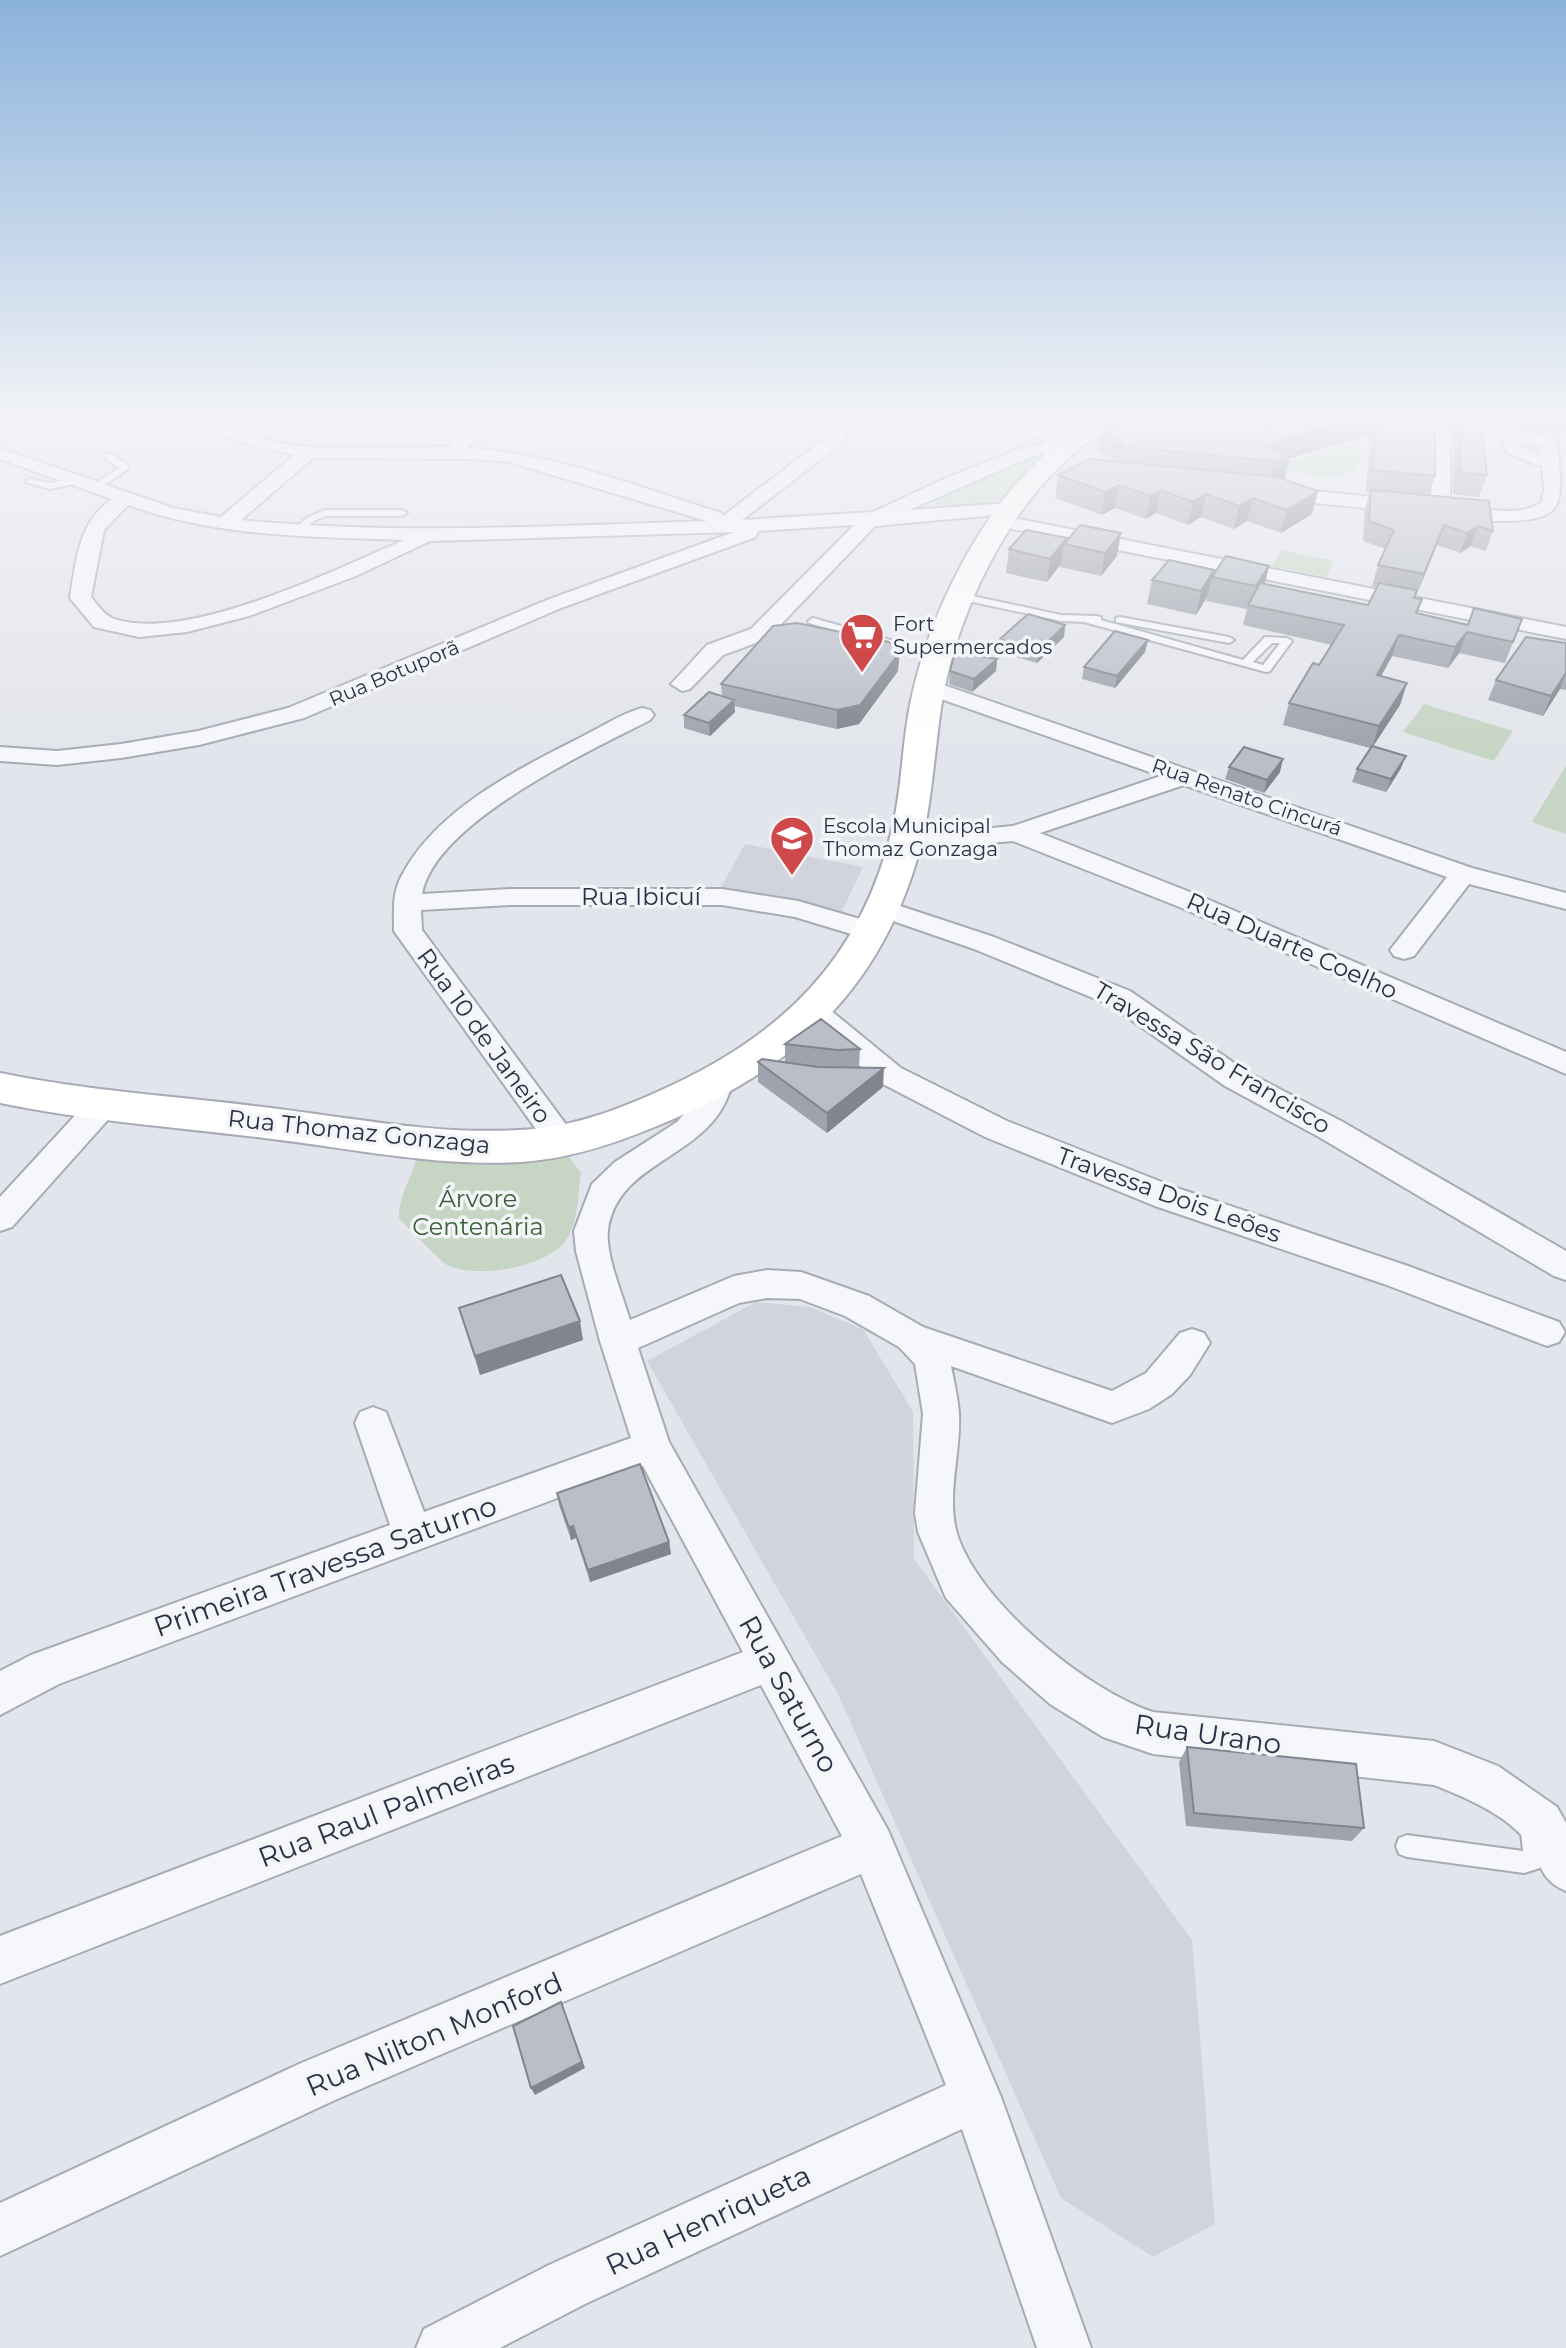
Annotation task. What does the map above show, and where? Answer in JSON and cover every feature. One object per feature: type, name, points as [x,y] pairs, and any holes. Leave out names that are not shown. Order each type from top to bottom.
[{"type":"main road","name":"Rua Thomaz Gonzaga","points":[[0,1088],[103,1105],[443,1145],[520,1147],[562,1142],[634,1120],[745,1074],[787,1038],[837,986],[877,920],[907,842],[934,672],[963,597],[1003,530]]},
{"type":"street","points":[[92,530],[80,598],[83,607],[100,621],[130,629],[193,625],[248,612],[432,535]]},
{"type":"street","points":[[282,530],[432,535],[566,530]]},
{"type":"street","name":"Rua Botuporã","points":[[0,754],[57,758],[121,751],[199,738],[296,713],[554,604],[759,530]]},
{"type":"street","points":[[682,684],[715,650],[759,634],[859,530]]},
{"type":"street","points":[[1063,530],[1348,592],[1566,633]]},
{"type":"street","name":"Rua Renato Cincurá","points":[[934,672],[1186,776],[1463,874],[1566,901]]},
{"type":"street","points":[[408,903],[413,878],[431,852],[458,827],[527,777],[642,715]]},
{"type":"street","points":[[907,842],[1016,833],[1186,776]]},
{"type":"street","name":"Rua Duarte Coelho","points":[[1016,833],[1186,900],[1566,1064]]},
{"type":"street","points":[[1404,950],[1463,874]]},
{"type":"street","name":"Rua Ibicuí","points":[[408,903],[510,897],[722,897],[877,920]]},
{"type":"street","name":"Rua 10 de Janeiro","points":[[408,903],[408,931],[562,1142]]},
{"type":"street","name":"Travessa São Francisco","points":[[877,920],[984,943],[1120,998],[1236,1079],[1330,1129],[1565,1266]]},
{"type":"street","name":"Travessa Dois Leões","points":[[814,1012],[883,1076],[996,1129],[1080,1164],[1396,1275],[1547,1332]]},
{"type":"street","name":"Rua Saturno","points":[[745,1074],[713,1100],[688,1130],[613,1180],[596,1210],[591,1231],[593,1251],[652,1446],[872,1846],[976,2097],[1064,2348]]},
{"type":"street","points":[[0,1218],[103,1105]]},
{"type":"street","name":"Rua Urano","points":[[618,1341],[734,1290],[767,1284],[801,1286],[857,1306],[911,1337],[1112,1407],[1140,1396],[1173,1372],[1192,1343]]},
{"type":"street","name":"Rua Urano","points":[[911,1337],[932,1358],[937,1386],[941,1414],[934,1513],[948,1564],[960,1585],[1017,1648],[1065,1689],[1118,1722],[1153,1733],[1434,1763],[1482,1782],[1541,1823],[1566,1868]]},
{"type":"street","points":[[373,1423],[412,1533]]},
{"type":"street","name":"Primeira Travessa Saturno","points":[[0,1694],[46,1669],[652,1446]]},
{"type":"street","name":"Rua Raul Palmeiras","points":[[0,1960],[772,1661]]},
{"type":"street","name":"Rua Nilton Monford","points":[[0,2230],[317,2082],[603,1963],[872,1846]]},
{"type":"street","name":"Rua Henriqueta","points":[[443,2348],[582,2277],[976,2097]]},
{"type":"lane","points":[[963,597],[1061,618],[1129,620],[1229,640]]},
{"type":"lane","points":[[1088,620],[1245,664]]},
{"type":"lane","points":[[813,621],[934,672]]},
{"type":"lane","points":[[1407,1846],[1524,1862],[1532,1860],[1535,1852],[1529,1814]]},
{"type":"shaded area","name":"Escola Municipal Thomaz Gonzaga","points":[[745,844],[863,867],[842,911],[721,887]]},
{"type":"shaded area","points":[[756,1302],[809,1307],[863,1329],[913,1412],[914,1559],[1192,1940],[1215,2224],[1153,2257],[1061,2198],[839,1696],[647,1361]]},
{"type":"green space","points":[[1281,550],[1334,561],[1326,577],[1272,566]]},
{"type":"green space","points":[[1424,704],[1513,731],[1494,761],[1403,732]]},
{"type":"green space","points":[[1566,766],[1566,834],[1532,822]]},
{"type":"green space","name":"Árvore Centenária","points":[[562,1148],[581,1173],[576,1210],[572,1229],[563,1244],[540,1259],[508,1269],[459,1269],[447,1265],[399,1218],[403,1194],[417,1157]]},
{"type":"building","points":[[1026,530],[1067,538],[1050,559],[1009,549]]},
{"type":"building","points":[[1076,530],[1121,533],[1105,553],[1064,544]]},
{"type":"building","points":[[1394,530],[1442,530],[1424,574],[1378,565]]},
{"type":"building","points":[[1226,556],[1269,566],[1256,586],[1212,577]]},
{"type":"building","points":[[1169,560],[1214,570],[1201,591],[1152,580]]},
{"type":"building","points":[[1260,583],[1368,605],[1379,583],[1417,590],[1414,598],[1422,599],[1416,613],[1468,625],[1474,608],[1522,619],[1513,642],[1467,632],[1455,647],[1399,635],[1377,675],[1407,683],[1379,726],[1289,703],[1313,663],[1319,665],[1344,625],[1248,605]]},
{"type":"building","points":[[1028,614],[1065,625],[1038,651],[1000,639]]},
{"type":"building","points":[[797,623],[889,642],[900,652],[860,705],[837,710],[721,684],[773,626]]},
{"type":"building","points":[[1115,631],[1148,640],[1117,676],[1084,667]]},
{"type":"building","points":[[1526,637],[1566,643],[1566,673],[1551,696],[1496,680]]},
{"type":"building","points":[[955,652],[997,659],[974,679],[950,671]]},
{"type":"building","points":[[709,692],[734,700],[709,723],[684,715]]},
{"type":"building","points":[[1372,746],[1406,756],[1391,779],[1357,769]]},
{"type":"building","points":[[1244,747],[1283,759],[1267,780],[1229,767]]},
{"type":"building","points":[[821,1019],[860,1049],[837,1050],[785,1044]]},
{"type":"building","points":[[762,1059],[818,1067],[884,1068],[827,1113],[758,1062]]},
{"type":"building","points":[[561,1275],[580,1321],[475,1356],[459,1308]]},
{"type":"building","points":[[640,1464],[669,1542],[588,1570],[573,1526],[569,1528],[557,1493]]},
{"type":"building","points":[[1187,1747],[1356,1764],[1364,1828],[1194,1813]]},
{"type":"building","points":[[561,2002],[582,2062],[531,2088],[513,2026]]},
{"type":"place","name":"Fort Supermercados","points":[[862,674]]},
{"type":"place","name":"Escola Municipal Thomaz Gonzaga","points":[[792,877]]}]
